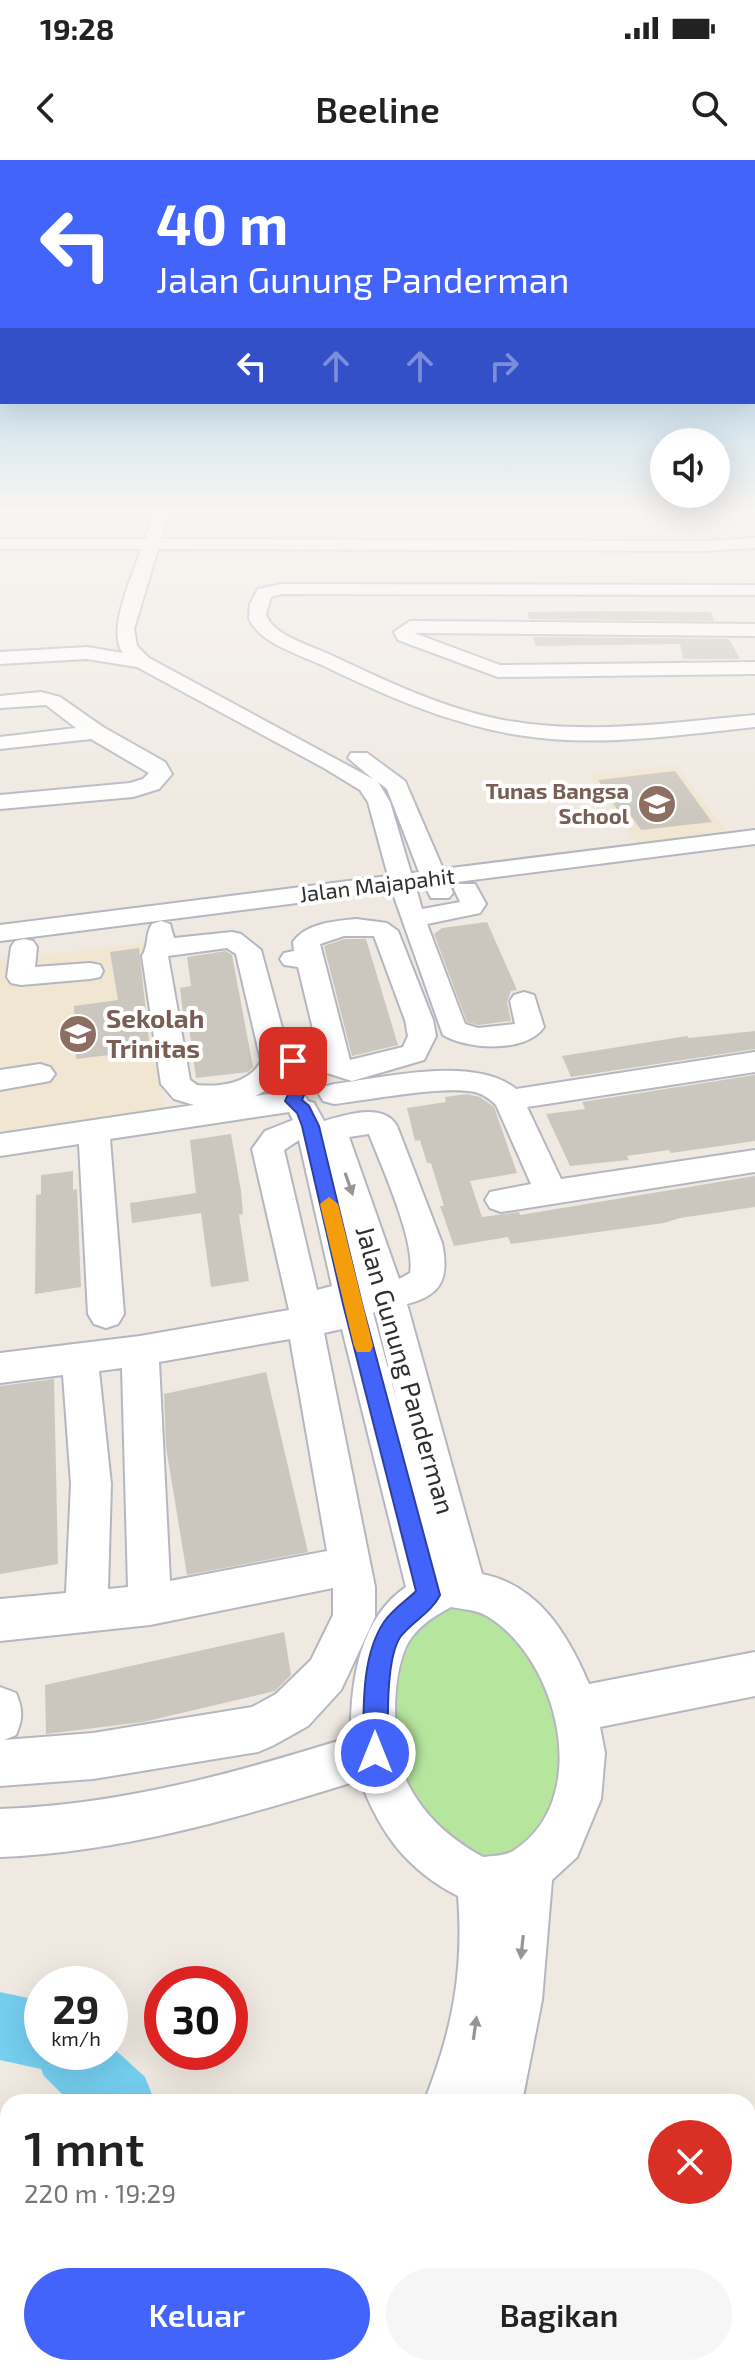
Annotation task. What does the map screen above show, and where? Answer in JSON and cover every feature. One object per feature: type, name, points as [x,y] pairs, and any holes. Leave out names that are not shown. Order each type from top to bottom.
[{"type":"street","points":[[66,654],[110,642],[125,629],[130,617]]},
{"type":"street","points":[[143,617],[145,628]]},
{"type":"street","points":[[256,617],[258,624],[268,632],[390,689],[449,712],[489,723],[545,732],[612,734],[755,721]]},
{"type":"street","points":[[716,617],[741,619]]},
{"type":"street","points":[[741,619],[417,627],[403,632],[405,636],[535,684],[577,688],[669,681],[717,668],[755,668]]},
{"type":"street","points":[[479,626],[490,668]]},
{"type":"street","points":[[125,629],[128,647],[148,654],[249,710],[369,786],[379,802],[407,899],[453,1029],[463,1037],[475,1038],[525,1032],[530,1027],[524,1001]]},
{"type":"street","points":[[0,658],[148,654]]},
{"type":"street","points":[[0,702],[41,698],[53,701],[95,732],[157,767],[161,774],[151,784],[133,790],[0,802]]},
{"type":"street","points":[[249,710],[355,756],[397,786],[437,885]]},
{"type":"street","points":[[0,743],[95,732]]},
{"type":"street","name":"Jalan Majapahit","points":[[12,949],[161,938],[272,915],[407,899],[437,885],[755,837]]},
{"type":"street","name":"Jalan Majapahit","points":[[437,885],[466,889],[755,855]]},
{"type":"street","points":[[407,899],[471,908],[473,904],[466,889]]},
{"type":"street","name":"Jalan Majapahit","points":[[0,933],[407,899]]},
{"type":"street","name":"Jalan Gunung Panderman","points":[[272,915],[301,958],[314,1105],[388,1297],[447,1591]]},
{"type":"street","name":"Jalan Gunung Panderman","points":[[272,915],[353,1304],[447,1591]]},
{"type":"street","points":[[374,926],[385,931],[419,1020],[422,1036],[414,1053],[352,1071],[337,1066],[301,958],[310,936],[374,926]]},
{"type":"street","points":[[161,938],[232,940],[248,950],[276,1061],[274,1072],[263,1082],[230,1093],[186,1093],[176,1084],[155,956],[161,938]]},
{"type":"street","points":[[12,949],[11,978],[90,971]]},
{"type":"street","points":[[509,1100],[755,1062]]},
{"type":"street","points":[[0,1080],[40,1074]]},
{"type":"street","points":[[0,1145],[314,1105],[471,1081],[500,1089],[509,1100],[550,1191]]},
{"type":"street","points":[[0,1368],[140,1351],[304,1321],[353,1304],[414,1289],[426,1279],[429,1263],[425,1243],[382,1126],[314,1105]]},
{"type":"street","points":[[314,1105],[273,1139],[268,1149],[303,1304],[353,1304]]},
{"type":"street","points":[[94,1132],[106,1314]]},
{"type":"street","points":[[501,1200],[755,1161]]},
{"type":"street","points":[[0,1763],[93,1756],[258,1729],[292,1710],[326,1675],[354,1617],[354,1587],[304,1321]]},
{"type":"street","points":[[140,1351],[150,1605]]},
{"type":"street","points":[[80,1359],[91,1484],[86,1612]]},
{"type":"street","points":[[0,1620],[150,1605],[348,1566]]},
{"type":"street","points":[[447,1591],[491,1592],[530,1622],[563,1669],[577,1709],[583,1763],[580,1790],[566,1833],[529,1870],[481,1882],[436,1856],[408,1827],[375,1753],[377,1687],[386,1642],[401,1619],[447,1591]]},
{"type":"street","points":[[577,1709],[755,1674]]},
{"type":"street","points":[[0,1709],[0,1719]]},
{"type":"street","points":[[0,1833],[131,1821],[190,1810],[375,1753]]},
{"type":"street","points":[[497,2094],[516,2000],[529,1870]]},
{"type":"street","points":[[454,2094],[472,2047],[487,1944],[481,1882]]},
{"type":"shaded area","name":"Tunas Bangsa School","points":[[676,765],[728,833],[636,843],[589,774]]},
{"type":"shaded area","name":"Sekolah Trinitas","points":[[145,943],[165,1109],[0,1131],[0,960]]},
{"type":"green space","points":[[491,1598],[575,1710],[563,1829],[482,1880],[413,1827],[382,1749],[391,1647],[414,1612]]},
{"type":"building","points":[[713,617],[714,621],[529,619]]},
{"type":"building","points":[[533,637],[729,639],[740,659],[683,659],[680,644],[536,646]]},
{"type":"building","name":"Tunas Bangsa School","points":[[675,771],[712,822],[641,830],[629,813],[620,814],[598,780]]},
{"type":"building","points":[[487,922],[517,990],[511,991],[507,1002],[511,1021],[478,1025],[467,1022],[434,934],[442,928]]},
{"type":"building","points":[[344,939],[366,939],[398,1045],[352,1056],[324,946]]},
{"type":"building","points":[[139,948],[150,1050],[76,1059],[74,1006],[118,1000],[110,952]]},
{"type":"building","points":[[226,951],[232,955],[253,1067],[248,1072],[196,1078],[187,1012],[183,1013],[180,988],[191,986],[187,957]]},
{"type":"building","points":[[755,1031],[755,1049],[571,1077],[562,1056],[687,1036]]},
{"type":"building","points":[[755,1075],[755,1141],[671,1153],[669,1150],[627,1156],[629,1160],[570,1166],[546,1114],[585,1109],[582,1102]]},
{"type":"building","points":[[467,1094],[480,1097],[494,1107],[517,1173],[470,1181],[482,1217],[519,1212],[520,1215],[755,1176],[755,1207],[511,1244],[508,1237],[454,1246],[440,1206],[444,1206],[431,1163],[427,1163],[420,1140],[415,1141],[407,1108],[446,1102],[445,1097]]},
{"type":"building","points":[[231,1134],[241,1191],[243,1214],[239,1215],[249,1281],[211,1287],[201,1213],[132,1223],[130,1203],[196,1193],[190,1140]]},
{"type":"building","points":[[73,1171],[73,1190],[77,1189],[81,1287],[35,1294],[36,1195],[41,1194],[41,1175]]},
{"type":"building","points":[[266,1372],[308,1552],[187,1575],[166,1447],[164,1394]]},
{"type":"building","points":[[54,1379],[58,1564],[0,1574],[0,1386]]},
{"type":"building","points":[[284,1632],[291,1675],[275,1691],[143,1722],[46,1734],[45,1685]]},
{"type":"waterway","points":[[0,2026],[24,2031]]},
{"type":"waterway","points":[[87,2070],[112,2094]]},
{"type":"slow traffic","points":[[329,1204],[364,1346]]},
{"type":"place","name":"Tunas Bangsa School","points":[[657,804]]},
{"type":"place","name":"Sekolah Trinitas","points":[[78,1034]]},
{"type":"route","points":[[293,1061],[299,1088],[293,1101],[303,1110],[311,1126],[353,1304],[429,1595],[410,1609],[393,1628],[386,1642],[377,1687],[375,1753]]}]
